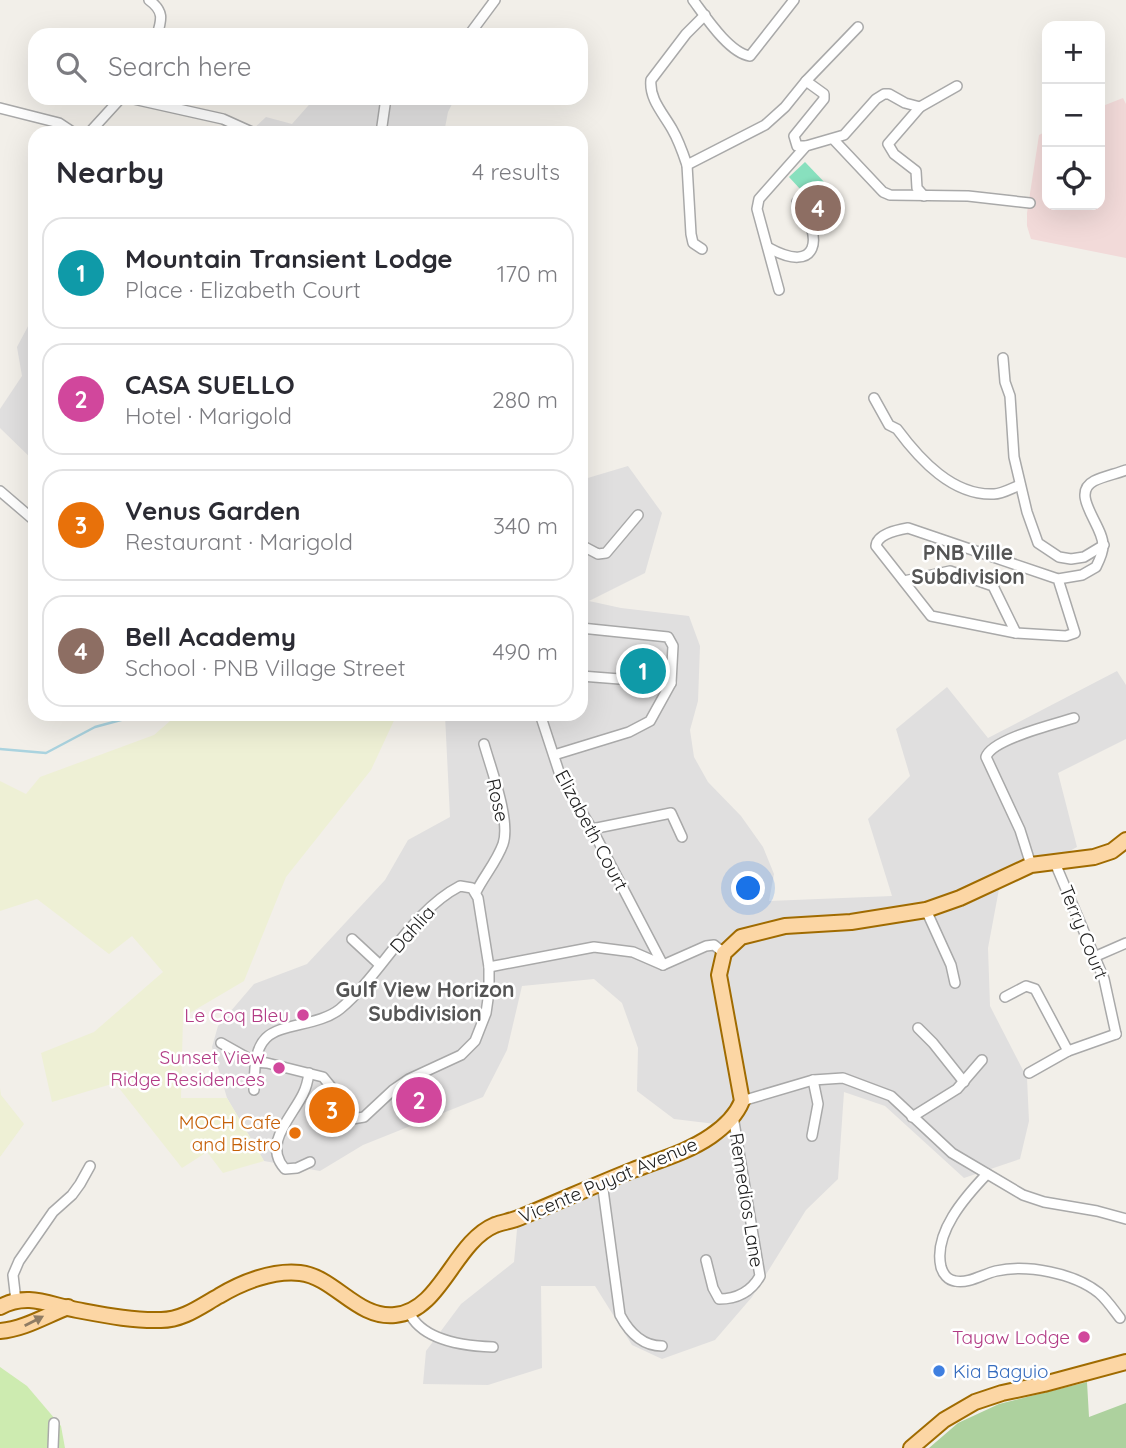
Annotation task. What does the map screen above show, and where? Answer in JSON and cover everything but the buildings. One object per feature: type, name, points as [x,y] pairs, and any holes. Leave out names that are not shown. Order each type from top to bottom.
[{"type":"main road","points":[[741,1101],[720,982],[720,964],[724,953],[741,937],[785,926],[852,922],[926,910],[960,898],[1031,865],[1094,858],[1112,851],[1126,841]]},
{"type":"main road","name":"Vicente Puyat Avenue","points":[[409,1312],[431,1294],[470,1245],[494,1226],[518,1219],[602,1182],[695,1146],[718,1131],[733,1116],[741,1101]]},
{"type":"main road","points":[[0,1307],[16,1301],[37,1300],[134,1319],[164,1321],[180,1317],[232,1288],[291,1272],[302,1273],[325,1282],[377,1314],[391,1316],[409,1312]]},
{"type":"main road","points":[[0,1331],[27,1326],[39,1318],[68,1307]]},
{"type":"main road","points":[[911,1448],[944,1420],[975,1402],[1002,1392],[1044,1384],[1126,1362]]},
{"type":"street","points":[[149,0],[160,9],[162,19],[159,28]]},
{"type":"street","points":[[474,28],[495,0]]},
{"type":"street","points":[[693,0],[739,53],[750,56],[794,0]]},
{"type":"street","points":[[702,249],[693,243],[691,234],[687,165],[672,129],[652,96],[651,80],[686,34],[705,15]]},
{"type":"street","points":[[687,165],[765,125],[785,107],[858,27]]},
{"type":"street","points":[[806,81],[824,94],[824,99],[794,136],[797,146],[834,140],[844,135],[876,99],[884,94],[920,107]]},
{"type":"street","points":[[924,196],[916,188],[916,171],[894,154],[888,144],[920,107],[957,86]]},
{"type":"street","points":[[101,126],[113,105]]},
{"type":"street","points":[[160,105],[223,119],[238,126]]},
{"type":"street","points":[[382,126],[385,105]]},
{"type":"street","points":[[0,108],[64,126]]},
{"type":"street","points":[[834,140],[883,192],[895,197],[968,197],[1030,202]]},
{"type":"street","points":[[779,290],[757,203],[806,146]]},
{"type":"street","points":[[769,248],[784,255],[798,257],[810,250],[815,240],[814,232],[797,202]]},
{"type":"street","points":[[1003,358],[1005,382],[1010,396],[1014,457],[1030,521],[1043,548],[1059,557],[1071,559],[1084,557],[1104,545]]},
{"type":"street","points":[[874,398],[889,425],[897,429],[948,482],[974,492],[996,494],[1020,485]]},
{"type":"street","points":[[1058,579],[1075,633],[1066,636],[1016,633],[931,616],[876,547],[876,542],[897,530],[908,528],[1058,579],[1082,575],[1096,567],[1104,545],[1083,494],[1093,481],[1126,470]]},
{"type":"street","points":[[0,491],[28,515]]},
{"type":"street","points":[[588,549],[598,554],[606,553],[638,515]]},
{"type":"street","points":[[904,581],[950,571],[993,586],[1016,633]]},
{"type":"street","points":[[588,629],[668,637],[673,646],[671,683],[588,677]]},
{"type":"street","name":"Elizabeth Court","points":[[663,965],[592,829],[561,778],[554,755],[647,724],[671,683]]},
{"type":"street","points":[[1031,865],[1020,830],[986,757],[992,748],[1035,730],[1074,718]]},
{"type":"street","points":[[542,721],[554,755]]},
{"type":"street","name":"Rose","points":[[476,892],[502,848],[504,838],[503,818],[484,744]]},
{"type":"street","points":[[592,829],[671,813],[682,837]]},
{"type":"street","name":"Terry Court","points":[[1055,863],[1104,979],[1121,1035]]},
{"type":"street","name":"Dahlia","points":[[255,1062],[261,1044],[269,1036],[332,1015],[448,892],[465,886],[476,892]]},
{"type":"street","points":[[221,1043],[255,1062],[323,1077],[341,1111],[349,1118],[358,1119],[364,1116],[393,1090],[468,1050],[480,1030],[486,1013],[489,967],[476,892]]},
{"type":"street","points":[[926,910],[951,965],[955,983]]},
{"type":"street","points":[[352,939],[380,965]]},
{"type":"street","points":[[1094,957],[1126,943]]},
{"type":"street","points":[[489,967],[594,947],[633,952],[663,965],[706,946],[714,945],[724,953]]},
{"type":"street","points":[[1005,997],[1026,986],[1032,986],[1068,1051]]},
{"type":"street","points":[[918,1028],[964,1082]]},
{"type":"street","points":[[1030,1073],[1068,1051],[1121,1035]]},
{"type":"street","points":[[912,1117],[964,1082],[982,1060]]},
{"type":"street","points":[[254,1090],[255,1062]]},
{"type":"street","points":[[309,1073],[303,1094],[281,1131],[276,1148],[279,1161],[285,1168],[297,1168],[310,1162]]},
{"type":"street","points":[[741,1101],[813,1080],[843,1078],[891,1096],[952,1153],[963,1157],[1023,1195],[1126,1219]]},
{"type":"street","points":[[812,1136],[818,1104],[813,1080]]},
{"type":"street","name":"Remedios Lane","points":[[706,1260],[713,1288],[719,1299],[731,1299],[745,1293],[760,1276],[733,1116]]},
{"type":"street","points":[[16,1301],[13,1275],[19,1261],[53,1212],[80,1185],[90,1166]]},
{"type":"street","points":[[987,1174],[972,1190],[945,1232],[939,1259],[946,1277],[957,1282],[1000,1270],[1048,1273],[1073,1279],[1098,1292],[1120,1318]]},
{"type":"street","points":[[602,1182],[620,1315],[631,1333],[654,1346],[662,1346]]},
{"type":"street","points":[[409,1312],[414,1322],[424,1331],[466,1345],[494,1347]]},
{"type":"street","points":[[53,1448],[54,1423]]},
{"type":"shaded area","points":[[1123,98],[1126,104],[1126,258],[1031,239],[1027,226],[1039,135],[1042,134],[1042,210],[1105,210],[1105,105]]},
{"type":"shaded area","points":[[309,105],[452,105],[445,126],[256,126],[266,117],[292,124]]},
{"type":"shaded area","points":[[28,326],[28,455],[0,428],[0,409],[22,376],[17,347]]},
{"type":"shaded area","points":[[628,466],[662,513],[645,573],[589,601],[621,608],[689,616],[700,646],[698,701],[690,730],[694,757],[708,782],[741,816],[763,847],[774,874],[769,901],[892,896],[868,819],[910,776],[896,729],[947,687],[988,738],[1117,671],[1126,685],[1126,739],[1058,773],[1077,847],[999,889],[988,948],[990,1006],[1027,1078],[1029,1121],[1020,1159],[964,1178],[885,1106],[844,1092],[838,1179],[806,1210],[752,1297],[715,1340],[662,1359],[632,1345],[595,1286],[541,1286],[542,1368],[488,1385],[423,1384],[426,1351],[461,1304],[514,1262],[518,1219],[724,1125],[674,1119],[637,1091],[638,1048],[622,1003],[594,979],[522,986],[507,1050],[483,1097],[363,1145],[320,1171],[264,1161],[227,1098],[212,1047],[218,1026],[254,984],[307,964],[385,880],[408,840],[450,817],[445,721],[588,721],[588,478]]},
{"type":"green space","points":[[805,162],[828,186],[812,202],[789,177]]},
{"type":"green space","points":[[170,721],[394,721],[371,770],[286,877],[244,981],[183,1017],[181,1098],[227,1098],[264,1161],[223,1173],[207,1152],[182,1168],[115,1083],[52,1102],[41,1053],[94,1032],[163,972],[132,936],[109,954],[37,899],[0,911],[0,781],[26,794],[40,777],[154,735]]},
{"type":"green space","points":[[0,1088],[1,1095],[24,1124],[0,1157]]},
{"type":"green space","points":[[0,1367],[27,1386],[61,1426],[65,1448],[0,1448]]},
{"type":"green space","points":[[1087,1382],[1089,1417],[1126,1403],[1126,1448],[929,1448],[958,1423],[999,1404]]},
{"type":"waterway","points":[[0,749],[46,753],[95,727],[117,721]]},
{"type":"place","name":"Bell Academy","points":[[818,208]]},
{"type":"place","name":"Mountain Transient Lodge","points":[[643,671]]},
{"type":"place","name":"Le Coq Bleu","points":[[303,1015]]},
{"type":"place","name":"Sunset View Ridge Residences","points":[[279,1068]]},
{"type":"place","name":"CASA SUELLO","points":[[419,1100]]},
{"type":"place","name":"Venus Garden","points":[[332,1110]]},
{"type":"place","name":"MOCH Cafe and Bistro","points":[[295,1133]]},
{"type":"place","name":"Tayaw Lodge","points":[[1084,1337]]},
{"type":"place","name":"Kia Baguio","points":[[939,1371]]},
{"type":"district","name":"PNB Ville Subdivision","points":[[968,565]]},
{"type":"district","name":"Gulf View Horizon Subdivision","points":[[425,1002]]}]
